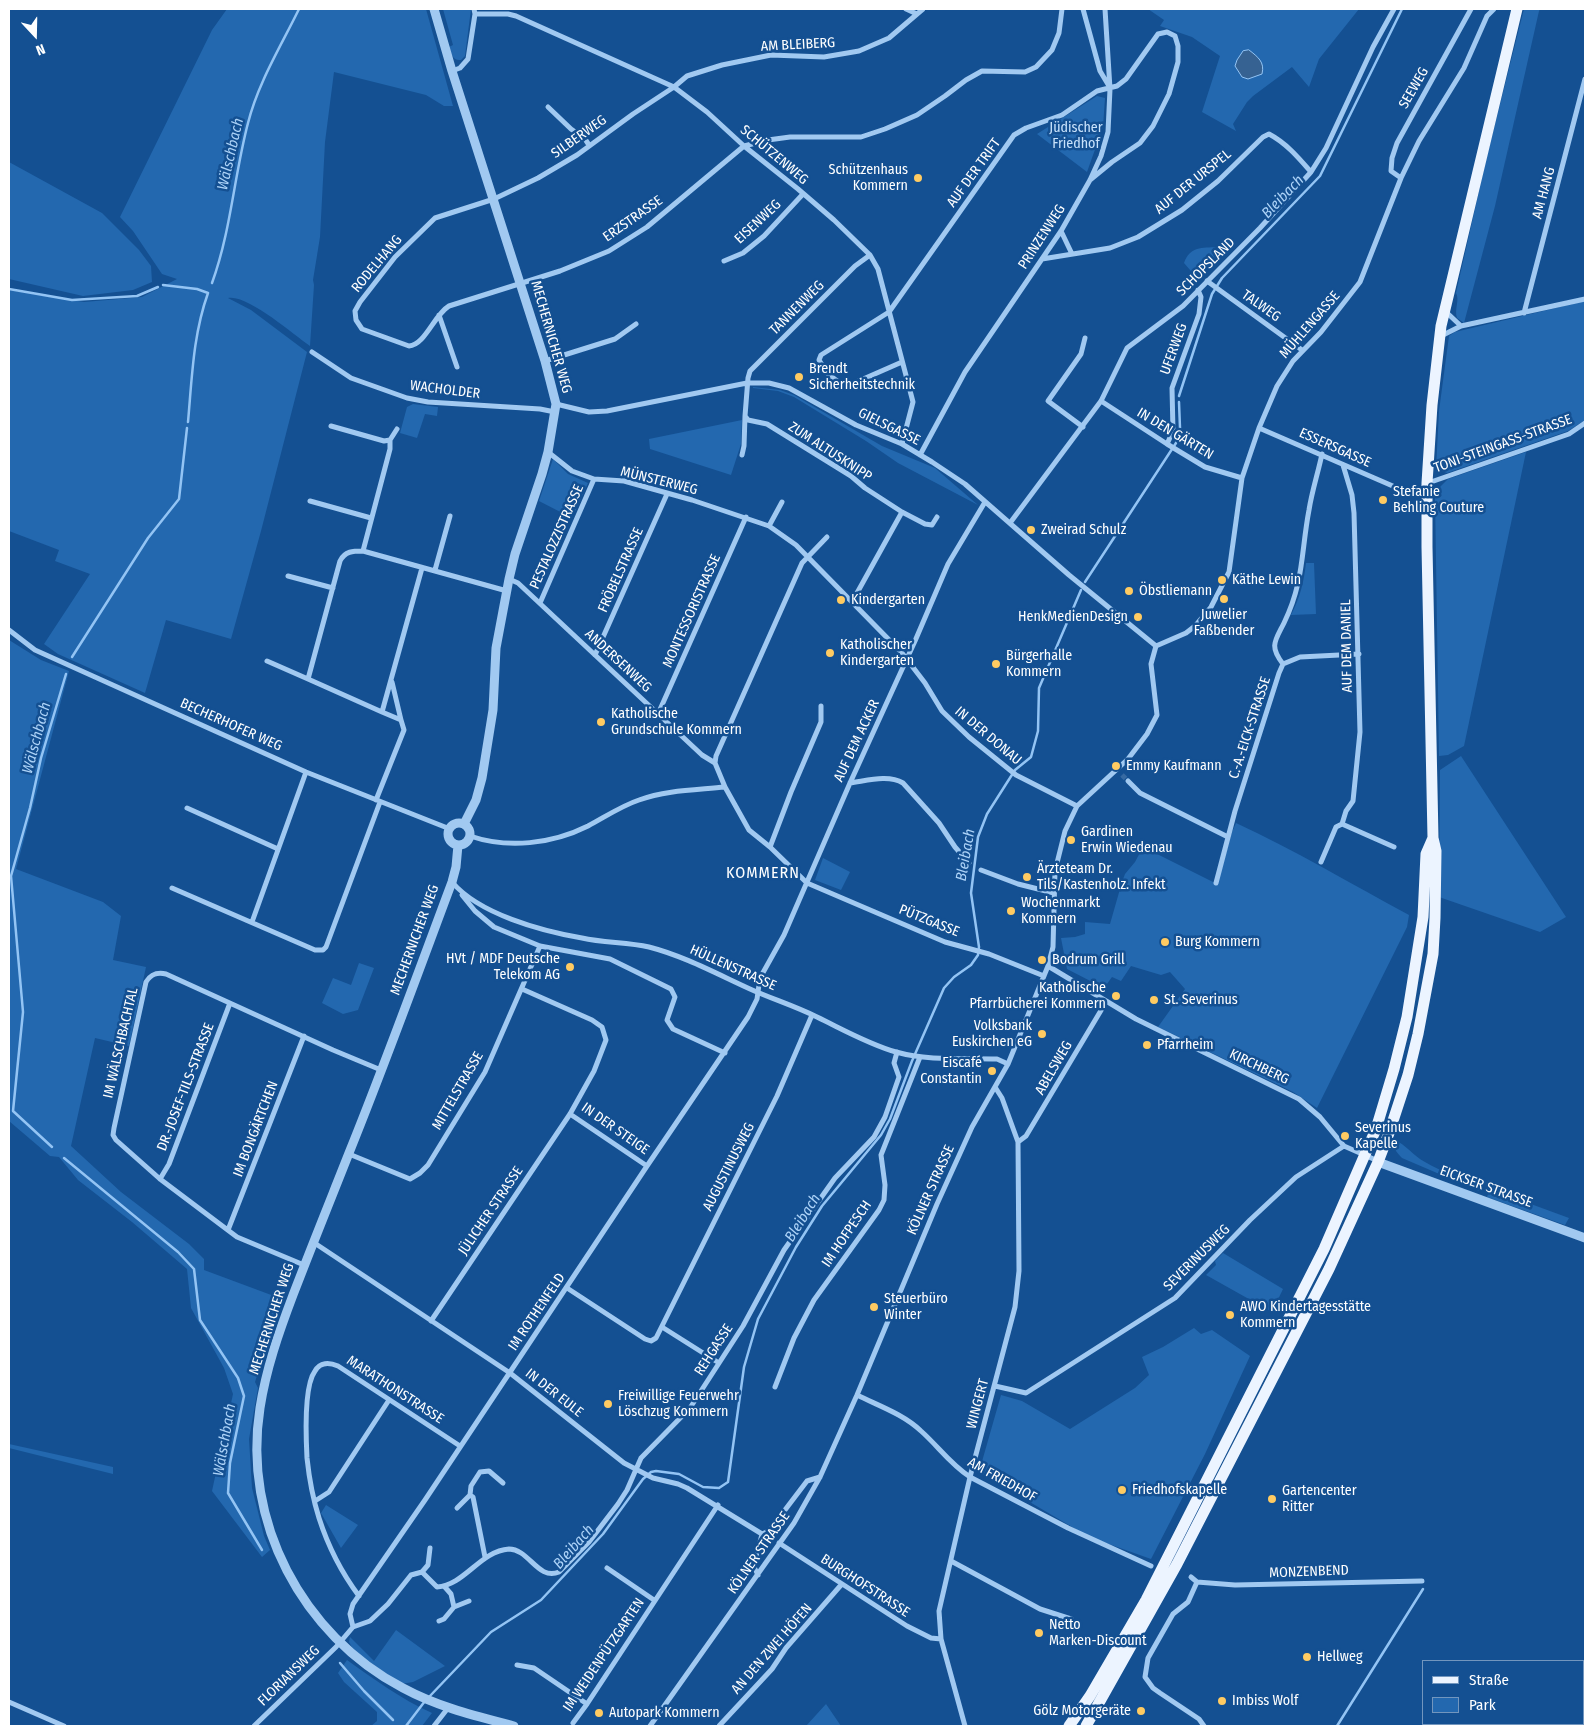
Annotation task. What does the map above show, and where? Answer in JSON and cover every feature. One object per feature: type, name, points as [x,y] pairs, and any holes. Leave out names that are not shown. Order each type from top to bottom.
[{"type":"main road","points":[[1086,1726],[1177,1564],[1329,1269],[1378,1162],[1410,1066],[1421,1018],[1432,954],[1435,918],[1436,851],[1433,838],[1427,483],[1432,405],[1444,310],[1515,9]]},
{"type":"main road","points":[[1069,1726],[1090,1696],[1146,1600],[1324,1249],[1365,1157],[1394,1070],[1407,1017],[1423,917],[1426,854],[1433,838]]},
{"type":"street","name":"MECHERNICHER WEG","points":[[434,9],[545,362],[556,408],[542,474],[515,554],[509,579],[496,648],[493,710],[482,778],[476,800],[464,824]]},
{"type":"street","points":[[906,9],[917,14]]},
{"type":"street","name":"AM BLEIBERG","points":[[674,87],[687,76],[722,64],[771,55],[824,57],[859,52],[889,38],[923,9]]},
{"type":"street","points":[[744,146],[790,137],[861,137],[917,115],[982,70],[1025,72],[1036,67],[1052,50],[1059,33],[1062,9]]},
{"type":"street","points":[[1083,9],[1100,71],[1110,89]]},
{"type":"street","name":"PRINZENWEG","points":[[920,455],[965,372],[1061,231],[1090,180],[1101,156],[1108,132],[1110,89],[1105,9]]},
{"type":"street","name":"SCHOPSLAND","points":[[1010,523],[1101,401],[1127,348],[1183,306],[1260,228],[1311,172],[1326,148],[1373,47],[1394,9]]},
{"type":"street","name":"SEEWEG","points":[[1401,178],[1391,171],[1392,158],[1397,143],[1471,9]]},
{"type":"street","name":"MÜHLENGASSE","points":[[1156,646],[1186,633],[1211,607],[1229,572],[1242,478],[1259,428],[1277,386],[1293,361],[1321,332],[1360,282],[1401,178],[1419,141],[1464,68],[1487,16],[1494,9]]},
{"type":"street","points":[[452,71],[460,68],[468,59],[475,11]]},
{"type":"street","name":"SCHÜTZENWEG","points":[[475,11],[516,16],[674,87],[707,112],[744,146],[803,194],[870,255],[878,269],[913,402],[902,444]]},
{"type":"street","name":"AUF DER TRIFT","points":[[889,312],[1014,135],[1026,128],[1062,115],[1098,91],[1117,86],[1126,79],[1158,34],[1167,32],[1175,36],[1178,46],[1178,62],[1170,94],[1153,126],[1140,143],[1090,180]]},
{"type":"street","name":"AM HANG","points":[[1524,313],[1585,80]]},
{"type":"street","name":"SILBERWEG","points":[[494,199],[538,178],[577,155],[674,87]]},
{"type":"street","points":[[548,107],[571,129],[585,139],[589,145]]},
{"type":"street","name":"AUF DER URSPEL","points":[[1042,260],[1122,244],[1144,233],[1189,204],[1218,181],[1268,134],[1284,143],[1311,172]]},
{"type":"street","name":"ERZSTRASSE","points":[[520,283],[584,262],[617,246],[647,226],[744,146]]},
{"type":"street","name":"EISENWEG","points":[[724,262],[743,253],[764,236],[803,194]]},
{"type":"street","name":"RODELHANG","points":[[494,199],[435,218],[395,257],[360,302],[355,315],[362,329],[409,346],[418,344],[439,315],[449,306],[520,283]]},
{"type":"street","points":[[1061,231],[1072,254]]},
{"type":"street","name":"TANNENWEG","points":[[747,383],[750,370],[855,266],[870,255]]},
{"type":"street","name":"TALWEG","points":[[1207,281],[1302,350]]},
{"type":"street","name":"UFERWEG","points":[[1169,445],[1173,431],[1172,388],[1199,314],[1201,297],[1198,290]]},
{"type":"street","points":[[1440,336],[1461,326],[1585,299]]},
{"type":"street","points":[[1444,310],[1461,326]]},
{"type":"street","points":[[889,312],[821,354],[819,360],[828,374],[845,387],[902,362]]},
{"type":"street","points":[[439,315],[457,367]]},
{"type":"street","points":[[545,362],[615,339],[636,324]]},
{"type":"street","points":[[1083,427],[1048,400],[1081,354],[1085,338]]},
{"type":"street","name":"WACHOLDER","points":[[312,352],[351,378],[407,398],[428,402],[540,409],[556,408]]},
{"type":"street","points":[[742,455],[747,383]]},
{"type":"street","name":"GIELSGASSE","points":[[556,408],[588,412],[606,411],[747,383],[769,383],[789,388],[856,425],[902,444],[965,484],[1086,590],[1156,646]]},
{"type":"street","name":"IN DEN GÄRTEN","points":[[1101,401],[1206,467],[1242,478]]},
{"type":"street","name":"ZUM ALTUSKNIPP","points":[[745,416],[748,420],[767,424],[852,476],[865,488],[902,512],[925,524],[932,525],[937,517]]},
{"type":"street","name":"TONI-STEINGASS-STRASSE","points":[[1427,483],[1569,434],[1585,423]]},
{"type":"street","points":[[331,426],[384,441],[390,440]]},
{"type":"street","name":"ESSERSGASSE","points":[[1259,428],[1402,490]]},
{"type":"street","points":[[363,551],[390,449],[390,440],[397,430]]},
{"type":"street","name":"MÜNSTERWEG","points":[[548,452],[572,471],[594,479],[624,481],[692,500],[769,526],[796,545],[907,658]]},
{"type":"street","name":"C.-A.-EICK-STRASSE","points":[[1216,883],[1279,673],[1284,664],[1276,654],[1274,644],[1293,605],[1300,582],[1309,511],[1322,454]]},
{"type":"street","name":"AUF DEM DANIEL","points":[[1321,862],[1336,827],[1342,824],[1346,811],[1353,801],[1360,732],[1354,513],[1352,495],[1343,465]]},
{"type":"street","name":"PESTALOZZISTRASSE","points":[[540,603],[594,479]]},
{"type":"street","name":"FRÖBELSTRASSE","points":[[595,655],[667,494]]},
{"type":"street","points":[[310,501],[371,518]]},
{"type":"street","points":[[769,526],[782,502]]},
{"type":"street","name":"AUF DEM ACKER","points":[[758,993],[760,978],[784,934],[948,564],[985,502]]},
{"type":"street","points":[[852,602],[902,512]]},
{"type":"street","points":[[435,570],[450,516]]},
{"type":"street","name":"MONTESSORISTRASSE","points":[[658,714],[746,517]]},
{"type":"street","points":[[807,883],[749,830],[725,787],[715,763],[802,563],[827,537]]},
{"type":"street","points":[[308,679],[342,558],[350,551],[363,551],[507,592]]},
{"type":"street","points":[[382,712],[422,568]]},
{"type":"street","points":[[288,576],[333,588]]},
{"type":"street","name":"ANDERSENWEG","points":[[509,579],[518,583],[702,755],[715,763]]},
{"type":"street","name":"BECHERHOFER WEG","points":[[9,630],[35,650],[306,772],[450,828]]},
{"type":"street","name":"KÖLNER STRASSE","points":[[650,1726],[801,1513],[820,1477],[857,1395],[937,1204],[972,1127],[1008,1064],[1048,966],[1053,946],[1055,870],[1065,831],[1077,806],[1119,773],[1147,734],[1157,715],[1151,664],[1156,646]]},
{"type":"street","points":[[1284,664],[1300,657],[1359,654]]},
{"type":"street","name":"IN DER DONAU","points":[[907,658],[942,711],[969,737],[1014,773],[1077,806]]},
{"type":"street","points":[[267,661],[401,720]]},
{"type":"street","points":[[172,888],[315,950],[320,951],[326,948],[404,730],[391,679]]},
{"type":"street","points":[[770,848],[791,792],[821,722],[821,706]]},
{"type":"street","points":[[252,922],[306,772]]},
{"type":"street","points":[[850,783],[882,779],[897,779],[903,782],[935,817],[954,847],[969,862]]},
{"type":"street","points":[[1128,781],[1140,793],[1228,838]]},
{"type":"street","points":[[470,836],[483,841],[510,843],[550,840],[562,837],[629,804],[653,795],[725,787]]},
{"type":"street","points":[[187,808],[278,849]]},
{"type":"street","points":[[456,824],[464,824],[469,830],[470,836],[467,841],[458,844],[454,843],[449,837],[450,828],[456,824]]},
{"type":"street","points":[[1342,824],[1394,847]]},
{"type":"street","name":"MECHERNICHER WEG","points":[[458,844],[456,867],[452,882],[349,1154],[312,1241],[279,1333],[266,1380],[258,1428],[259,1478],[267,1520],[286,1568],[313,1612],[340,1642],[368,1666],[419,1696],[448,1708],[514,1726]]},
{"type":"street","points":[[981,870],[1018,884],[1054,894]]},
{"type":"street","name":"HÜLLENSTRASSE","points":[[452,882],[460,892],[516,920],[583,939],[623,942],[650,947],[685,959],[882,1048],[911,1056],[997,1059],[1008,1064]]},
{"type":"street","name":"PÜTZGASSE","points":[[807,883],[945,942],[981,952],[1044,976]]},
{"type":"street","points":[[460,892],[475,911],[494,927],[540,946],[610,959],[671,989],[675,998],[667,1020],[672,1029],[725,1053]]},
{"type":"street","name":"MITTELSTRASSE","points":[[349,1154],[410,1179],[420,1173],[428,1164],[485,1072],[540,946]]},
{"type":"street","name":"KIRCHBERG","points":[[1048,966],[1106,1002],[1155,1029],[1299,1099],[1320,1116],[1344,1146]]},
{"type":"street","name":"IM WÄLSCHBACHTAL","points":[[304,1265],[247,1242],[228,1230],[160,1179],[120,1144],[113,1135],[146,982],[151,975],[156,973],[166,974],[381,1070]]},
{"type":"street","name":"IN DER STEIGE","points":[[522,989],[592,1020],[602,1027],[606,1040],[594,1071],[570,1114],[647,1166]]},
{"type":"street","name":"IM ROTHENFELD","points":[[353,1627],[350,1614],[359,1596],[396,1544],[410,1519],[425,1500],[647,1166],[725,1053],[748,1017],[758,993]]},
{"type":"street","name":"ABELSWEG","points":[[1018,1142],[1026,1136],[1106,1002]]},
{"type":"street","name":"DR.-JOSEF-TILS-STRASSE","points":[[160,1179],[168,1164],[230,1003]]},
{"type":"street","name":"AUGUSTINUSWEG","points":[[662,1328],[777,1096],[812,1015]]},
{"type":"street","name":"IM BONGÄRTCHEN","points":[[228,1230],[304,1036]]},
{"type":"street","name":"REHGASSE","points":[[444,1586],[474,1567],[485,1557],[507,1549],[516,1550],[546,1574],[553,1575],[559,1572],[589,1542],[627,1490],[641,1458],[690,1408],[743,1326],[784,1250],[807,1216],[835,1178],[874,1138],[885,1117],[899,1077],[894,1063],[896,1052]]},
{"type":"street","name":"IM HOFPESCH","points":[[775,1387],[794,1338],[814,1300],[879,1210],[884,1200],[885,1185],[881,1154],[919,1057]]},
{"type":"street","name":"WINGERT","points":[[964,1726],[941,1639],[939,1611],[970,1477],[1016,1307],[1019,1271],[1018,1142],[1002,1098],[995,1087]]},
{"type":"street","name":"JÜLICHER STRASSE","points":[[430,1321],[570,1114]]},
{"type":"street","points":[[1344,1146],[1378,1162]]},
{"type":"street","name":"SEVERINUSWEG","points":[[995,1386],[1026,1393],[1175,1298],[1250,1220],[1296,1177],[1344,1146]]},
{"type":"street","name":"EICKSER STRASSE","points":[[1378,1162],[1585,1238]]},
{"type":"street","name":"IN DER EULE","points":[[312,1241],[510,1373],[624,1463],[652,1478],[678,1484],[718,1505],[762,1534]]},
{"type":"street","points":[[567,1288],[645,1339],[650,1341],[656,1338],[662,1328],[719,1363]]},
{"type":"street","name":"MARATHONSTRASSE","points":[[359,1596],[338,1564],[327,1540],[315,1501],[307,1458],[306,1424],[314,1371],[320,1365],[333,1364],[460,1446]]},
{"type":"street","name":"AM FRIEDHOF","points":[[857,1395],[903,1416],[961,1471],[970,1477],[1068,1528],[1151,1566]]},
{"type":"street","points":[[315,1501],[329,1492],[389,1400]]},
{"type":"street","points":[[456,1508],[470,1495],[471,1486],[480,1472],[488,1471],[503,1483]]},
{"type":"street","points":[[758,1575],[754,1567],[762,1534],[769,1531],[807,1481],[820,1477]]},
{"type":"street","points":[[470,1495],[473,1497],[485,1557]]},
{"type":"street","name":"IM WEIDENPÜTZGARTEN","points":[[573,1723],[718,1505]]},
{"type":"street","name":"BURGHOFSTRASSE","points":[[779,1543],[841,1585],[907,1626],[931,1638],[941,1639]]},
{"type":"street","points":[[340,1642],[353,1627],[370,1621],[388,1604],[411,1575],[422,1572],[428,1565],[430,1548]]},
{"type":"street","points":[[951,1562],[1040,1609],[1071,1619]]},
{"type":"street","name":"IM WEIDENPÜTZGARTEN","points":[[608,1568],[654,1600]]},
{"type":"street","points":[[422,1572],[437,1587],[444,1586],[451,1594],[454,1607]]},
{"type":"street","points":[[1191,1577],[1197,1582],[1188,1602],[1173,1614],[1148,1658],[1145,1677],[1153,1688],[1199,1719],[1204,1726]]},
{"type":"street","name":"MONZENBEND","points":[[1197,1582],[1235,1585],[1422,1581]]},
{"type":"street","name":"AN DEN ZWEI HÖFEN","points":[[719,1726],[772,1669],[786,1648],[841,1585]]},
{"type":"street","points":[[440,1621],[454,1607],[468,1601]]},
{"type":"street","name":"FLORIANSWEG","points":[[254,1726],[340,1642]]},
{"type":"street","points":[[517,1666],[534,1668],[587,1704]]},
{"type":"street","points":[[9,1702],[64,1726]]},
{"type":"street","points":[[434,1726],[448,1708]]},
{"type":"green space","points":[[227,9],[426,9],[453,106],[444,106],[426,95],[334,72],[325,142],[320,237],[313,280],[310,346],[258,308],[236,298],[228,298],[251,310],[307,352],[231,639],[166,620],[145,693],[58,654],[44,644],[90,574],[55,561],[59,550],[9,531],[9,290],[84,302],[142,297],[177,279],[162,274],[133,231],[120,217],[212,30]]},
{"type":"green space","points":[[443,9],[471,9],[465,56],[461,60],[454,58],[449,47],[453,45]]},
{"type":"green space","points":[[1148,9],[1359,9],[1319,59],[1309,87],[1292,67],[1247,102],[1233,124],[1236,131],[1202,112],[1220,56],[1192,37],[1160,26],[1164,20]]},
{"type":"green space","points":[[1524,9],[1540,9],[1495,206],[1464,323],[1457,318],[1456,293],[1486,160]]},
{"type":"green space","name":"Jüdischer Friedhof","points":[[1097,96],[1105,98],[1103,127],[1087,172],[1037,134]]},
{"type":"green space","points":[[9,162],[102,213],[139,250],[151,266],[152,282],[133,290],[83,296],[9,279]]},
{"type":"green space","points":[[1223,239],[1234,247],[1201,272],[1197,278],[1184,263],[1187,257],[1197,249],[1217,247]]},
{"type":"green space","points":[[1585,301],[1585,420],[1568,431],[1447,473],[1436,469],[1439,411],[1449,336],[1455,332]]},
{"type":"green space","points":[[753,387],[780,390],[794,395],[882,446],[935,468],[978,505],[898,463],[794,397],[778,391]]},
{"type":"green space","points":[[413,404],[438,407],[437,416],[425,414],[417,438],[400,433],[407,407]]},
{"type":"green space","points":[[742,420],[741,444],[731,475],[650,449],[649,439]]},
{"type":"green space","points":[[1526,452],[1464,746],[1448,755],[1439,756],[1435,495],[1448,479]]},
{"type":"green space","points":[[553,459],[568,474],[588,483],[572,518],[539,501]]},
{"type":"green space","points":[[1306,563],[1314,563],[1316,614],[1291,615],[1301,589]]},
{"type":"green space","points":[[9,640],[41,660],[69,671],[16,869],[103,902],[121,916],[113,960],[146,967],[129,1046],[95,1038],[71,1146],[121,1192],[189,1244],[204,1259],[204,1270],[282,1299],[255,1382],[258,1388],[249,1439],[252,1488],[264,1536],[270,1550],[262,1557],[212,1491],[233,1394],[224,1368],[191,1308],[187,1269],[132,1222],[78,1180],[59,1157],[50,1156],[9,1121]]},
{"type":"green space","points":[[1461,756],[1566,917],[1540,932],[1439,897],[1440,770]]},
{"type":"green space","points":[[1236,823],[1258,833],[1409,915],[1407,927],[1317,1108],[1293,1092],[1158,1027],[1185,989],[1170,972],[1161,975],[1131,966],[1121,981],[1112,977],[1104,988],[1067,969],[1061,938],[1085,934],[1085,922],[1110,924],[1125,874],[1135,862],[1143,847],[1213,882],[1218,882]]},
{"type":"green space","points":[[823,858],[850,872],[841,890],[815,880]]},
{"type":"green space","points":[[359,963],[374,968],[358,1010],[343,1014],[322,1003],[333,978],[351,985]]},
{"type":"green space","points":[[1394,1140],[1431,1166],[1479,1184],[1479,1191],[1402,1158],[1394,1147]]},
{"type":"green space","points":[[1490,1189],[1569,1218],[1565,1225],[1487,1197]]},
{"type":"green space","points":[[1223,1253],[1283,1289],[1272,1312],[1206,1275],[1216,1265],[1215,1261]]},
{"type":"green space","points":[[1194,1328],[1201,1334],[1212,1330],[1250,1356],[1205,1454],[1151,1559],[1089,1537],[979,1472],[1001,1395],[1022,1401],[1070,1429],[1135,1388],[1149,1375],[1142,1357]]},
{"type":"green space","points":[[9,1444],[113,1467],[113,1474],[9,1448]]},
{"type":"green space","points":[[326,1505],[358,1525],[341,1548],[321,1513]]},
{"type":"green space","points":[[396,1630],[445,1666],[413,1682],[401,1684],[364,1658],[353,1649],[349,1642],[350,1637],[374,1661]]},
{"type":"green space","points":[[347,1660],[378,1682],[432,1713],[422,1726],[371,1726],[377,1721],[377,1712],[344,1682],[338,1673]]},
{"type":"green space","points":[[826,1704],[841,1726],[806,1726]]},
{"type":"shaded area","points":[[1249,50],[1260,60],[1263,70],[1262,74],[1248,79],[1242,77],[1235,66],[1243,51]]},
{"type":"waterway","name":"Wälschbach","points":[[212,283],[224,244],[243,143],[252,108],[270,65],[299,9]]},
{"type":"waterway","name":"Bleibach","points":[[1179,396],[1212,294],[1222,278],[1320,176],[1402,9]]},
{"type":"waterway","name":"Wälschbach","points":[[163,285],[197,289],[208,293],[196,341],[188,422]]},
{"type":"waterway","points":[[9,289],[72,300],[137,296],[158,287]]},
{"type":"waterway","name":"Bleibach","points":[[1085,582],[1176,443],[1180,428],[1179,402]]},
{"type":"waterway","name":"Wälschbach","points":[[72,657],[148,538],[179,499],[187,428]]},
{"type":"waterway","name":"Bleibach","points":[[429,1697],[491,1632],[541,1600],[603,1534],[643,1479],[651,1472],[679,1474],[703,1487],[719,1488],[728,1482],[744,1367],[758,1319],[796,1247],[822,1206],[881,1135],[890,1119],[912,1061],[944,988],[954,977],[971,965],[978,955],[979,947],[971,893],[978,837],[987,814],[1015,770],[1031,757],[1038,731],[1039,688],[1081,590]]},
{"type":"waterway","name":"Wälschbach","points":[[52,1147],[13,1111],[23,1012],[11,876],[30,808],[41,758],[66,674]]},
{"type":"waterway","name":"Wälschbach","points":[[64,1158],[178,1252],[194,1269],[200,1320],[238,1378],[244,1396],[230,1463],[228,1493],[262,1550]]},
{"type":"waterway","points":[[1337,1726],[1423,1589]]},
{"type":"waterway","name":"Wälschbach","points":[[340,1663],[393,1720]]},
{"type":"waterway","name":"Bleibach","points":[[406,1726],[425,1701]]},
{"type":"tunnel","points":[[1122,775],[1128,781]]},
{"type":"place","name":"Schützenhaus Kommern","points":[[918,178]]},
{"type":"place","name":"Brendt Sicherheitstechnik","points":[[799,377]]},
{"type":"place","name":"Stefanie Behling Couture","points":[[1383,500]]},
{"type":"place","name":"Zweirad Schulz","points":[[1031,530]]},
{"type":"place","name":"Käthe Lewin","points":[[1222,580]]},
{"type":"place","name":"Öbstliemann","points":[[1129,591]]},
{"type":"place","name":"Juwelier Faßbender","points":[[1224,599]]},
{"type":"place","name":"Kindergarten","points":[[841,600]]},
{"type":"place","name":"HenkMedienDesign","points":[[1138,617]]},
{"type":"place","name":"Katholischer Kindergarten","points":[[830,653]]},
{"type":"place","name":"Bürgerhalle Kommern","points":[[996,664]]},
{"type":"place","name":"Katholische Grundschule Kommern","points":[[601,722]]},
{"type":"place","name":"Emmy Kaufmann","points":[[1116,766]]},
{"type":"place","name":"Gardinen Erwin Wiedenau","points":[[1071,840]]},
{"type":"place","name":"Ärzteteam Dr. Tils/Kastenholz. Infekt","points":[[1027,877]]},
{"type":"place","name":"Wochenmarkt Kommern","points":[[1011,911]]},
{"type":"place","name":"Burg Kommern","points":[[1165,942]]},
{"type":"place","name":"Bodrum Grill","points":[[1042,960]]},
{"type":"place","name":"HVt / MDF Deutsche Telekom AG","points":[[570,967]]},
{"type":"place","name":"Katholische Pfarrbücherei Kommern","points":[[1116,996]]},
{"type":"place","name":"St. Severinus","points":[[1154,1000]]},
{"type":"place","name":"Volksbank Euskirchen eG","points":[[1042,1034]]},
{"type":"place","name":"Pfarrheim","points":[[1147,1045]]},
{"type":"place","name":"Eiscafé Constantin","points":[[992,1071]]},
{"type":"place","name":"Severinus Kapelle","points":[[1345,1136]]},
{"type":"place","name":"Steuerbüro Winter","points":[[874,1307]]},
{"type":"place","name":"AWO Kindertagesstätte Kommern","points":[[1230,1315]]},
{"type":"place","name":"Freiwillige Feuerwehr Löschzug Kommern","points":[[608,1404]]},
{"type":"place","name":"Friedhofskapelle","points":[[1122,1490]]},
{"type":"place","name":"Gartencenter Ritter","points":[[1272,1499]]},
{"type":"place","name":"Netto Marken-Discount","points":[[1039,1633]]},
{"type":"place","name":"Hellweg","points":[[1307,1657]]},
{"type":"place","name":"Imbiss Wolf","points":[[1222,1701]]},
{"type":"place","name":"Gölz Motorgeräte","points":[[1141,1711]]},
{"type":"place","name":"Autopark Kommern","points":[[599,1713]]},
{"type":"district","name":"KOMMERN","points":[[763,874]]}]
